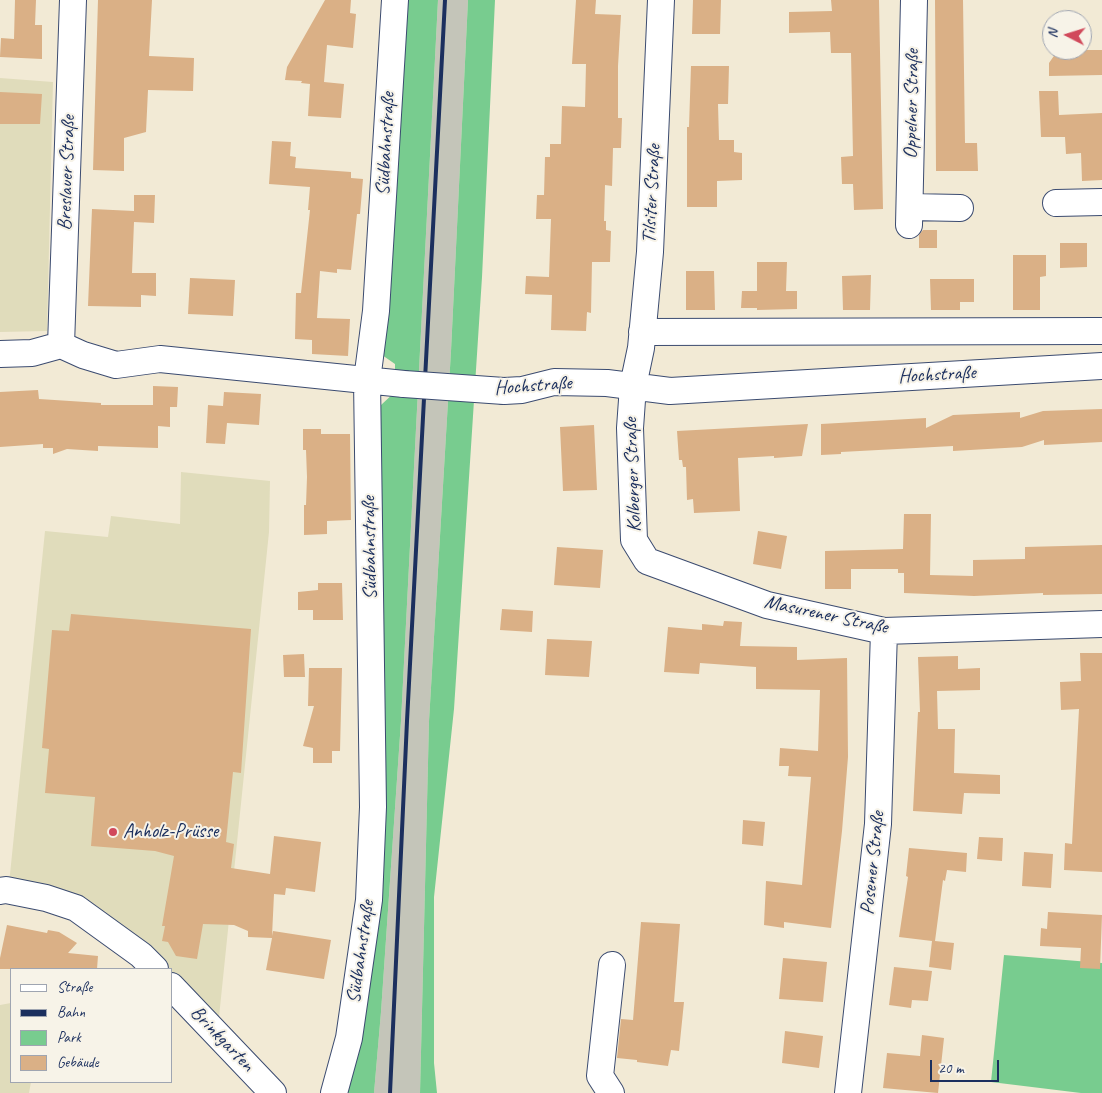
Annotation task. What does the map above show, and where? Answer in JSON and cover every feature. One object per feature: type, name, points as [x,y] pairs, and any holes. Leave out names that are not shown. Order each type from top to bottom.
[{"type":"street","name":"Breslauer Straße","points":[[61,345],[73,0]]},
{"type":"street","name":"Südbahnstraße","points":[[334,1093],[349,1038],[369,900],[373,807],[367,380],[376,311],[395,0]]},
{"type":"street","name":"Tilsiter Straße","points":[[633,386],[642,332],[650,252],[661,0]]},
{"type":"street","name":"Oppelner Straße","points":[[914,0],[910,216],[960,208]]},
{"type":"street","points":[[1056,203],[1102,202]]},
{"type":"street","points":[[642,332],[1102,331]]},
{"type":"street","points":[[0,354],[32,353],[61,345]]},
{"type":"street","name":"Hochstraße","points":[[61,345],[116,365],[160,359],[404,384],[504,391],[522,390],[554,382],[607,383],[670,391],[1102,366]]},
{"type":"street","name":"Kolberger Straße","points":[[633,386],[630,428],[634,540],[647,561]]},
{"type":"street","name":"Masurener Straße","points":[[647,561],[767,605],[884,631],[1102,624]]},
{"type":"street","name":"Posener Straße","points":[[848,1093],[878,824],[884,631]]},
{"type":"street","points":[[0,891],[6,890],[46,898],[76,908],[142,955],[154,968]]},
{"type":"street","points":[[611,1093],[600,1076],[612,964]]},
{"type":"street","name":"Brinkgarten","points":[[172,987],[273,1093]]},
{"type":"shaded area","points":[[438,0],[468,0],[451,351],[429,721],[420,1093],[374,1093],[401,721]]},
{"type":"shaded area","points":[[0,78],[53,82],[47,331],[0,332]]},
{"type":"shaded area","points":[[181,472],[270,481],[269,532],[219,1017],[172,975],[172,968],[164,968],[9,884],[45,531],[108,537],[111,516],[180,524]]},
{"type":"shaded area","points":[[10,1003],[10,1083],[31,1083],[29,1093],[0,1093],[0,1005]]},
{"type":"green space","points":[[405,0],[438,0],[401,721],[374,1093],[340,1093],[381,806],[381,405],[395,392],[395,364],[382,355]]},
{"type":"green space","points":[[468,0],[495,0],[482,277],[454,709],[434,897],[434,1063],[437,1093],[420,1093],[429,721],[451,351]]},
{"type":"green space","points":[[1004,955],[1102,963],[1102,1093],[1081,1093],[991,1082]]},
{"type":"building","points":[[15,0],[36,0],[35,25],[42,25],[42,59],[0,57],[1,38],[14,39]]},
{"type":"building","points":[[98,0],[152,0],[149,56],[194,58],[193,91],[148,90],[146,132],[124,138],[124,171],[93,170]]},
{"type":"building","points":[[325,0],[351,0],[350,13],[356,14],[353,48],[327,45],[324,82],[344,84],[341,118],[308,116],[310,84],[301,83],[302,81],[285,80],[287,67]]},
{"type":"building","points":[[576,0],[596,0],[595,14],[621,15],[618,66],[618,118],[622,118],[621,148],[613,148],[612,186],[605,185],[604,221],[606,221],[606,230],[611,231],[610,262],[592,262],[591,313],[587,312],[586,331],[551,330],[552,295],[525,294],[526,276],[549,277],[551,219],[536,219],[537,195],[544,195],[545,157],[550,157],[550,144],[561,144],[562,106],[585,107],[586,64],[572,64]]},
{"type":"building","points":[[693,0],[721,0],[720,34],[692,34]]},
{"type":"building","points":[[831,0],[879,0],[883,209],[854,210],[853,184],[842,184],[841,157],[853,156],[851,53],[831,53],[830,32],[789,33],[789,12],[832,11]]},
{"type":"building","points":[[935,0],[963,0],[965,143],[977,143],[978,171],[936,171]]},
{"type":"building","points":[[1092,50],[1102,50],[1102,75],[1049,76],[1049,63],[1051,60],[1092,60]]},
{"type":"building","points":[[691,66],[729,66],[728,104],[718,104],[719,140],[734,140],[734,152],[742,153],[742,180],[717,181],[717,207],[687,207],[687,127],[689,127]]},
{"type":"building","points":[[1039,91],[1058,91],[1059,115],[1102,113],[1102,180],[1082,181],[1081,153],[1066,154],[1065,137],[1041,137]]},
{"type":"building","points":[[0,92],[42,94],[40,124],[0,124]]},
{"type":"building","points":[[272,141],[291,142],[290,156],[296,157],[295,168],[351,172],[351,178],[363,179],[360,214],[357,214],[351,270],[337,269],[337,273],[320,271],[317,318],[350,319],[348,356],[312,354],[312,340],[295,339],[296,293],[301,293],[310,210],[308,210],[310,187],[269,184]]},
{"type":"building","points":[[134,195],[155,195],[154,223],[134,222],[132,273],[156,273],[156,296],[141,295],[141,307],[88,306],[92,209],[134,211]]},
{"type":"building","points":[[923,230],[937,230],[937,248],[919,248],[919,235]]},
{"type":"building","points":[[1060,243],[1087,243],[1087,267],[1060,268]]},
{"type":"building","points":[[1013,255],[1046,255],[1046,276],[1040,277],[1040,310],[1013,310]]},
{"type":"building","points":[[757,262],[787,262],[786,291],[797,291],[797,309],[757,310],[757,308],[741,308],[742,291],[757,291]]},
{"type":"building","points":[[686,271],[714,271],[715,310],[686,310]]},
{"type":"building","points":[[871,275],[870,310],[843,310],[842,276]]},
{"type":"building","points":[[190,278],[235,280],[233,316],[188,314]]},
{"type":"building","points":[[930,279],[974,279],[974,302],[960,302],[960,310],[931,310]]},
{"type":"building","points":[[153,386],[178,387],[177,407],[170,407],[170,427],[158,426],[158,448],[98,446],[98,451],[67,449],[53,454],[53,448],[43,448],[43,444],[0,447],[0,392],[38,390],[39,399],[101,403],[101,405],[153,405]]},
{"type":"building","points":[[224,392],[261,394],[259,425],[227,423],[225,444],[206,443],[208,405],[223,406]]},
{"type":"building","points":[[1102,409],[1102,442],[1044,445],[1044,440],[1022,447],[953,451],[953,446],[841,452],[841,454],[821,455],[821,424],[926,418],[926,428],[953,415],[1020,412],[1020,418],[1043,411]]},
{"type":"building","points":[[808,424],[802,456],[738,458],[740,511],[694,513],[693,499],[687,500],[686,467],[683,467],[682,460],[679,460],[677,431]]},
{"type":"building","points":[[594,425],[597,490],[563,491],[560,427]]},
{"type":"building","points":[[303,429],[321,429],[321,434],[350,434],[351,520],[327,521],[327,534],[304,535],[304,505],[306,505],[307,477],[306,450],[303,450]]},
{"type":"building","points":[[904,514],[931,514],[930,575],[973,576],[973,560],[1025,559],[1025,547],[1102,545],[1102,594],[1043,595],[1043,593],[974,596],[904,593],[904,573],[898,573],[898,569],[851,569],[851,589],[825,589],[825,551],[903,549]]},
{"type":"building","points":[[758,531],[787,536],[781,569],[753,564]]},
{"type":"building","points":[[557,547],[603,550],[600,588],[554,585]]},
{"type":"building","points":[[318,583],[342,583],[343,620],[313,620],[313,610],[298,610],[298,592],[318,590]]},
{"type":"building","points":[[502,609],[533,611],[532,632],[500,630]]},
{"type":"building","points":[[71,614],[251,629],[241,773],[233,772],[226,842],[234,844],[231,868],[270,874],[274,836],[321,842],[315,892],[286,888],[285,895],[274,894],[272,936],[273,931],[331,940],[324,979],[266,970],[272,938],[248,937],[248,931],[234,925],[203,924],[197,959],[176,956],[168,942],[162,941],[165,926],[162,926],[174,856],[155,851],[91,846],[95,797],[45,793],[49,749],[42,748],[52,630],[69,631]]},
{"type":"building","points":[[724,621],[742,622],[740,646],[797,647],[797,660],[847,658],[848,757],[831,928],[784,922],[784,928],[764,925],[766,881],[802,885],[811,777],[788,776],[789,766],[779,766],[780,748],[818,751],[820,690],[756,689],[756,667],[700,663],[699,674],[664,672],[668,627],[702,630],[702,624],[723,626]]},
{"type":"building","points":[[547,639],[592,641],[589,677],[545,675]]},
{"type":"building","points":[[1080,653],[1102,653],[1102,872],[1064,870],[1065,843],[1072,844],[1079,709],[1061,710],[1060,682],[1081,681]]},
{"type":"building","points":[[304,654],[305,677],[284,677],[283,655]]},
{"type":"building","points":[[958,656],[958,669],[980,668],[980,690],[937,691],[938,729],[955,729],[954,773],[1000,775],[1000,794],[964,793],[962,814],[913,811],[918,712],[920,712],[918,657]]},
{"type":"building","points":[[309,668],[342,668],[340,751],[332,751],[332,763],[313,763],[313,748],[303,746],[314,706],[308,706]]},
{"type":"building","points":[[743,820],[765,822],[763,846],[742,844]]},
{"type":"building","points":[[979,837],[1003,838],[1002,861],[977,859]]},
{"type":"building","points":[[909,848],[967,853],[966,872],[947,870],[945,881],[943,880],[935,941],[954,943],[951,970],[929,967],[932,941],[899,937],[908,877],[906,876]]},
{"type":"building","points":[[1024,852],[1053,854],[1051,888],[1022,886]]},
{"type":"building","points":[[1048,912],[1102,915],[1100,969],[1080,968],[1081,948],[1040,946],[1041,928],[1047,929]]},
{"type":"building","points":[[641,922],[680,924],[674,1002],[684,1002],[679,1051],[671,1050],[668,1066],[617,1058],[621,1019],[633,1020]]},
{"type":"building","points":[[7,925],[47,933],[48,930],[59,932],[77,943],[68,953],[98,956],[97,968],[0,969],[0,958]]},
{"type":"building","points":[[783,958],[827,962],[823,1002],[779,999]]},
{"type":"building","points":[[894,967],[932,971],[928,1001],[912,1000],[911,1008],[889,1005]]},
{"type":"building","points":[[785,1031],[823,1036],[819,1068],[782,1063]]},
{"type":"building","points":[[922,1035],[944,1038],[938,1093],[883,1088],[887,1053],[920,1056]]},
{"type":"railway","points":[[390,1093],[407,721],[445,0]]},
{"type":"place","name":"Anholz-Prüsse","points":[[113,832]]}]
